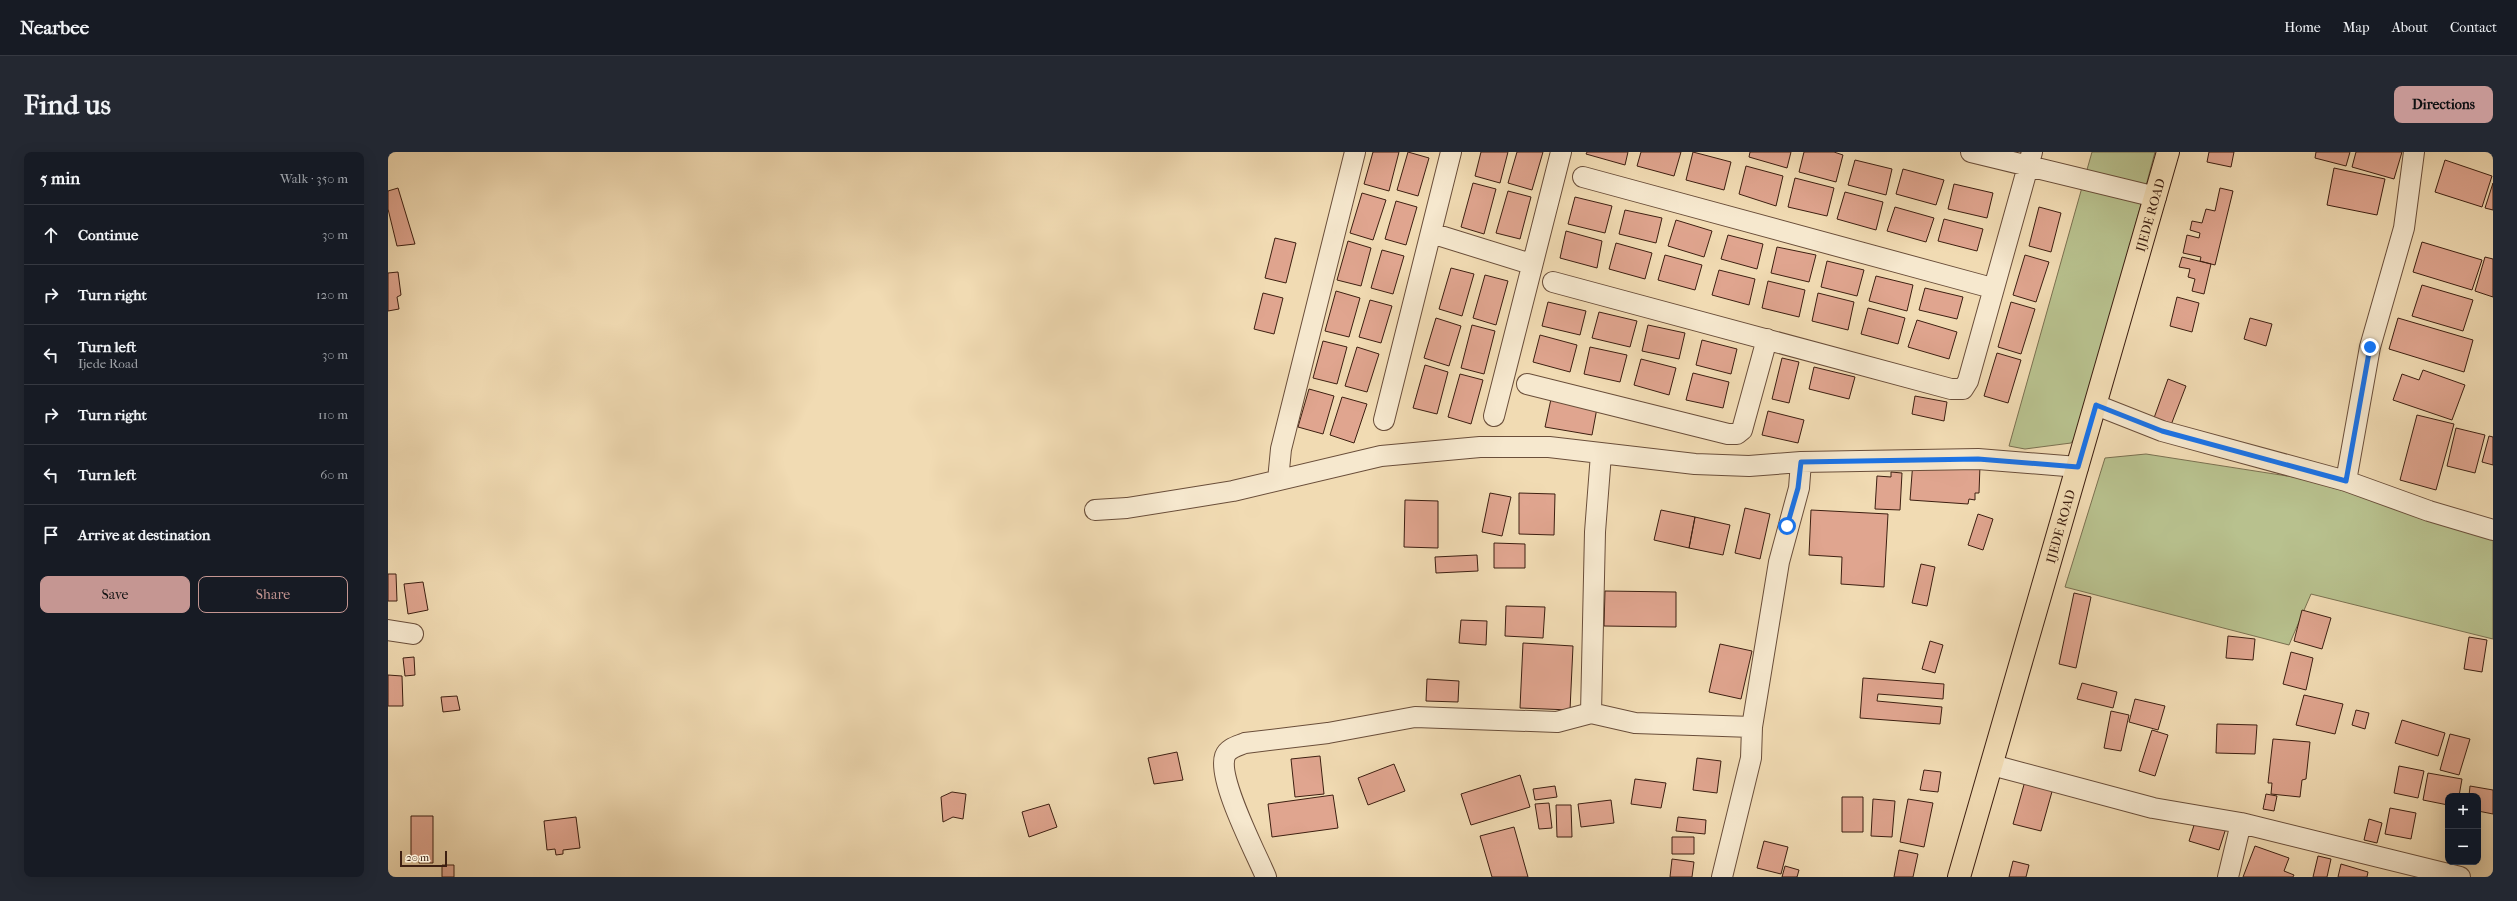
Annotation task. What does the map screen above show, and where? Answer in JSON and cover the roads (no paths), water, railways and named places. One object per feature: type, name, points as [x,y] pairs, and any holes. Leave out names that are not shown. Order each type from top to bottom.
[{"type":"main road","name":"IJEDE ROAD","points":[[1959,877],[2168,152]]},
{"type":"street","points":[[1278,480],[1281,449],[1355,152]]},
{"type":"street","points":[[1384,420],[1452,152]]},
{"type":"street","points":[[1494,416],[1531,264],[1561,152]]},
{"type":"street","points":[[1972,152],[2031,159],[2156,197]]},
{"type":"street","points":[[2346,481],[2370,347],[2404,228],[2414,152]]},
{"type":"street","points":[[1553,282],[1951,389],[1963,389],[1968,381],[1992,288],[2031,159]]},
{"type":"street","points":[[1582,177],[1992,288]]},
{"type":"street","points":[[1431,233],[1531,264]]},
{"type":"street","points":[[1527,384],[1728,434],[1737,434],[1742,430],[1766,339]]},
{"type":"street","points":[[2096,405],[2162,431],[2346,481],[2429,511],[2493,530]]},
{"type":"street","points":[[1095,510],[1127,508],[1233,491],[1382,456],[1480,447],[1549,447],[1695,464],[1749,466],[1801,462],[1978,459],[2078,467]]},
{"type":"street","points":[[1591,713],[1595,532],[1601,454]]},
{"type":"street","points":[[1722,877],[1751,758],[1752,727],[1779,562],[1798,488],[1801,462]]},
{"type":"street","points":[[388,630],[413,634]]},
{"type":"street","points":[[1266,877],[1239,816],[1224,768],[1226,755],[1232,747],[1245,743],[1328,733],[1415,717],[1557,722],[1591,713],[1635,723],[1752,727]]},
{"type":"street","points":[[1992,765],[2153,808],[2241,823],[2460,877]]},
{"type":"street","points":[[2228,877],[2241,823]]}]
